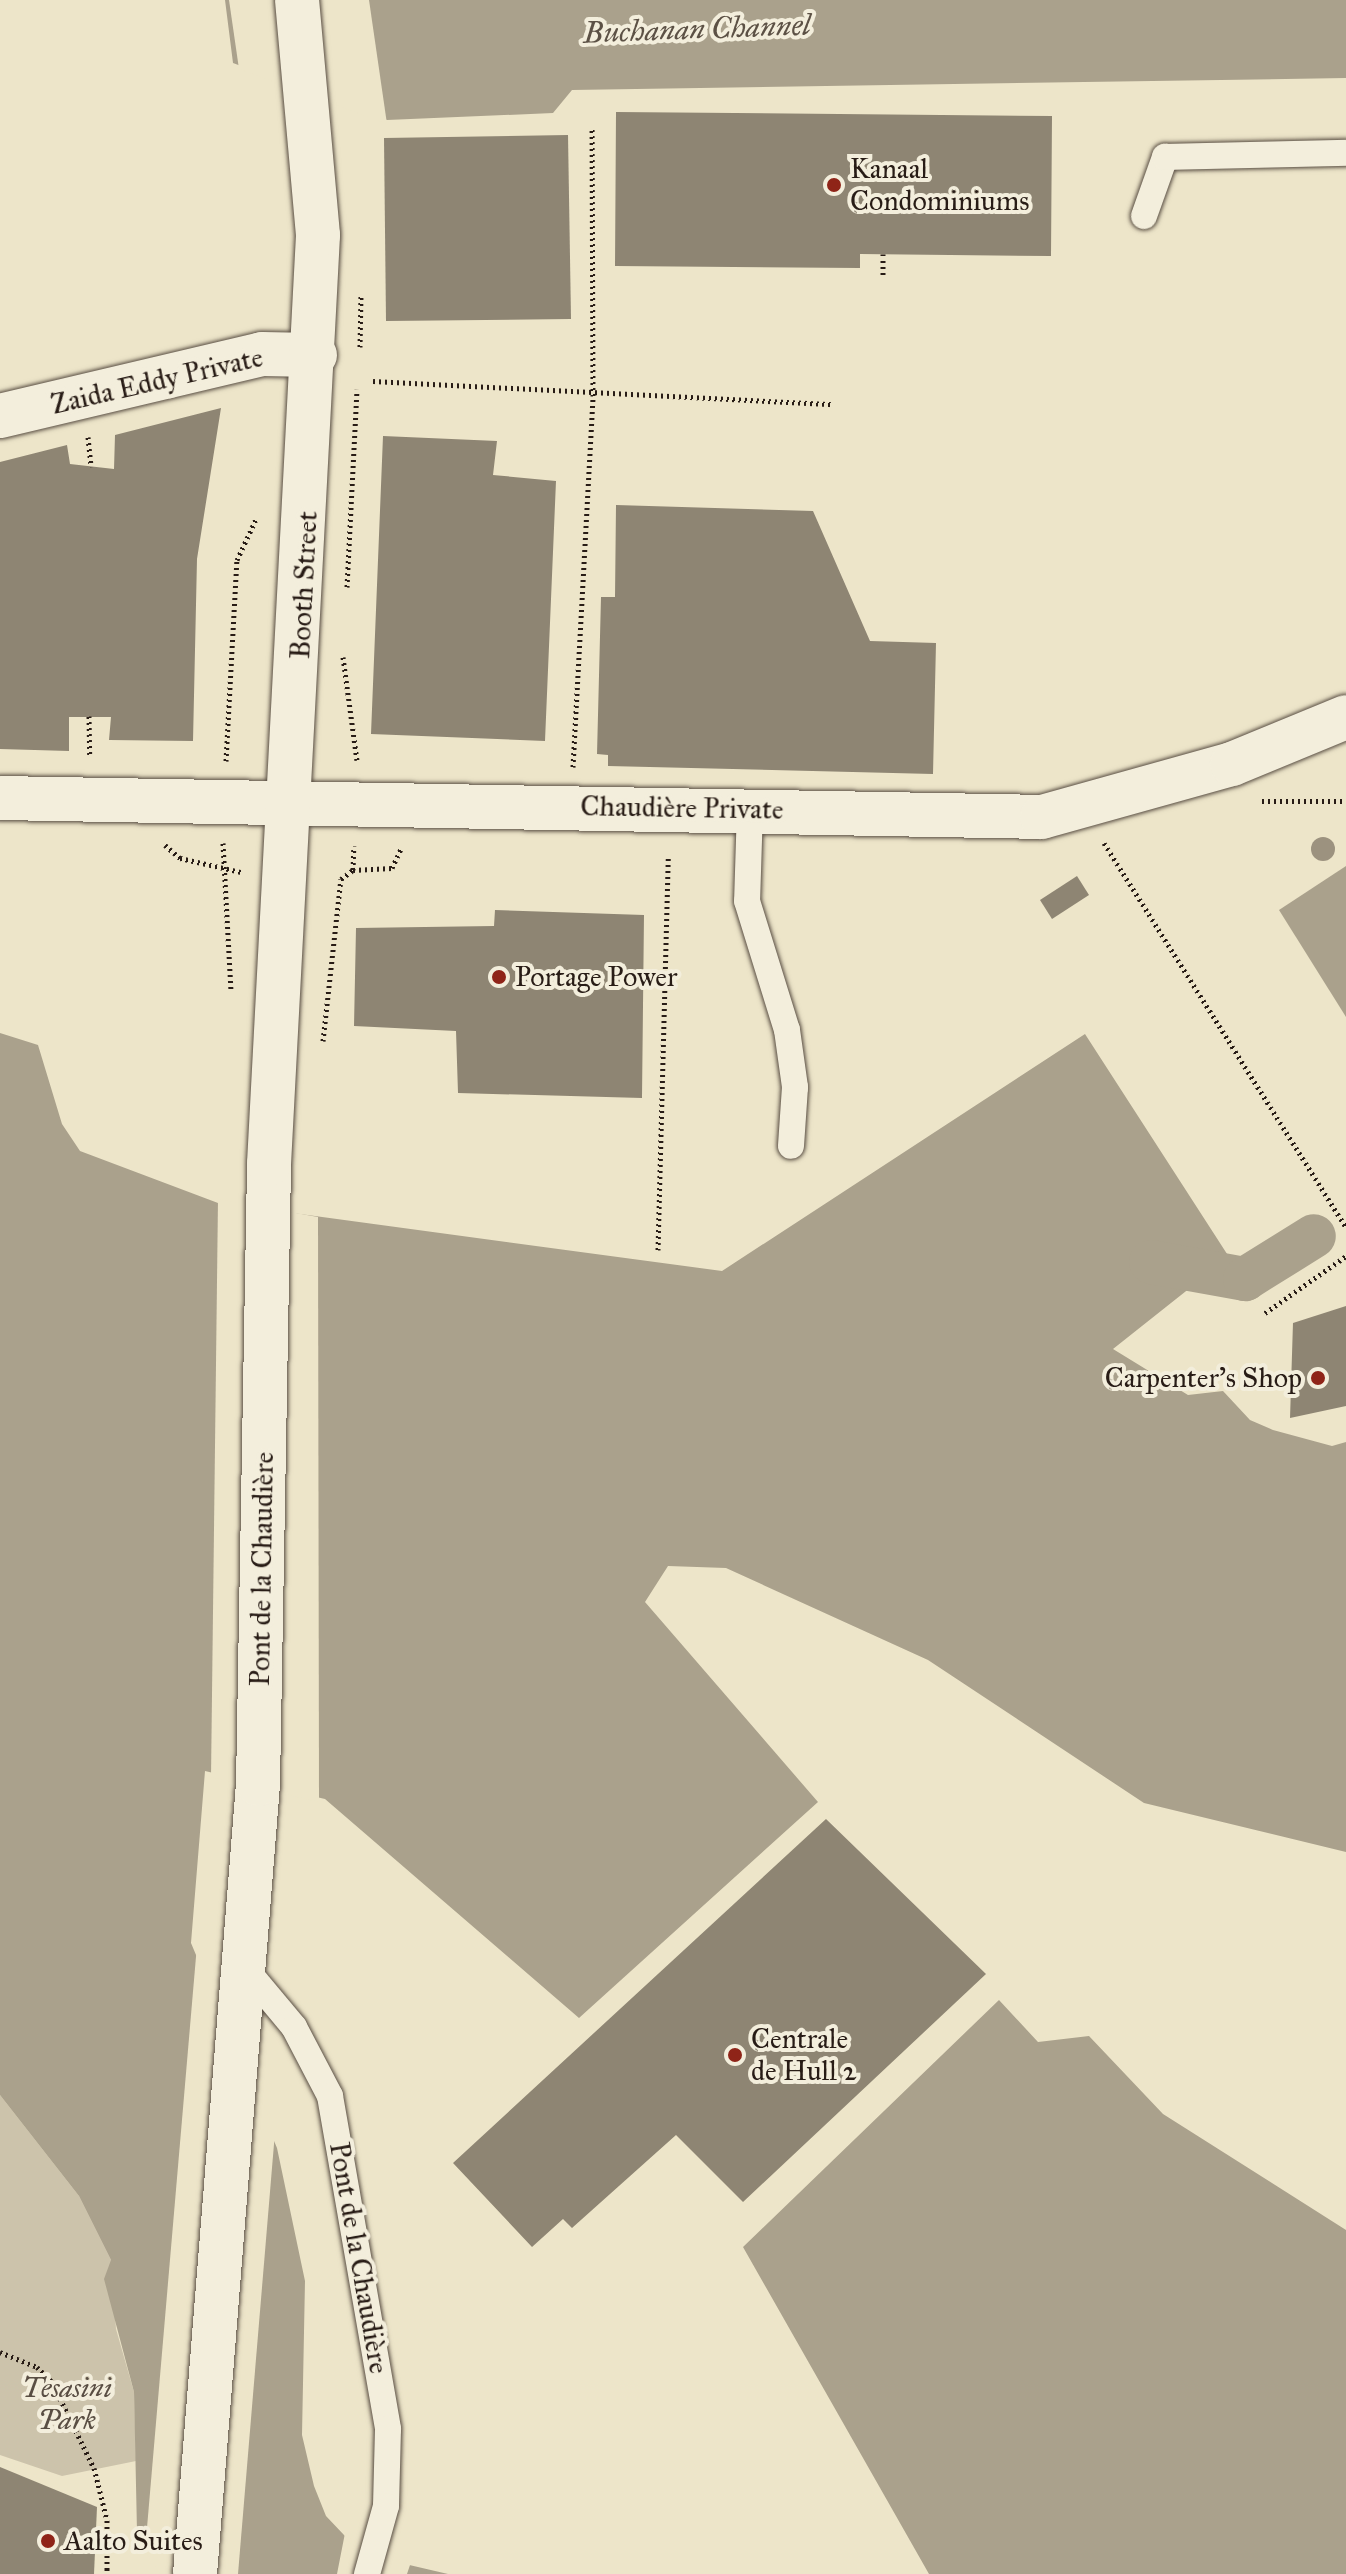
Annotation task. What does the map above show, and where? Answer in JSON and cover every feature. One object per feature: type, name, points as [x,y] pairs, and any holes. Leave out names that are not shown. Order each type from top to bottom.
[{"type":"main road","name":"Booth Street","points":[[269,1171],[315,355],[313,158],[297,0]]},
{"type":"main road","name":"Zaida Eddy Private","points":[[0,416],[262,354],[315,355]]},
{"type":"main road","name":"Chaudière Private","points":[[0,798],[671,806],[1042,817],[1083,809],[1131,788],[1232,764],[1346,717]]},
{"type":"main road","name":"Pont de la Chaudière","points":[[195,2574],[258,1784],[269,1171]]},
{"type":"lane","points":[[1144,216],[1165,157],[1346,153]]},
{"type":"lane","points":[[750,808],[747,901],[787,1030],[795,1087],[791,1146]]},
{"type":"lane","name":"Pont de la Chaudière","points":[[244,1967],[294,2027],[330,2096],[386,2406],[386,2506],[367,2574]]},
{"type":"path","points":[[575,805],[593,396],[592,129]]},
{"type":"path","points":[[883,254],[883,275]]},
{"type":"path","points":[[373,381],[593,396],[833,404]]},
{"type":"path","points":[[226,762],[237,560],[259,511]]},
{"type":"path","points":[[658,1250],[671,806]]},
{"type":"path","points":[[1083,809],[1346,1228]]},
{"type":"path","points":[[223,841],[232,997]]},
{"type":"path","points":[[353,870],[354,843]]},
{"type":"path","points":[[334,902],[341,879],[353,870],[392,868],[401,849]]},
{"type":"path","points":[[1265,1313],[1346,1256]]},
{"type":"path","points":[[0,2352],[37,2367],[52,2382],[94,2468],[107,2520],[107,2574]]},
{"type":"green space","name":"Tesasini Park","points":[[0,2095],[79,2196],[111,2260],[116,2329],[134,2392],[136,2461],[62,2476],[0,2455]]},
{"type":"water","name":"Buchanan Channel","points":[[225,0],[1346,0],[1346,78],[572,90],[553,113],[387,120],[233,63]]},
{"type":"water","points":[[1346,866],[1346,1017],[1279,910]]},
{"type":"water","points":[[0,1033],[38,1045],[62,1124],[80,1151],[218,1203],[722,1271],[1085,1034],[1229,1257],[1113,1349],[1188,1395],[1223,1391],[1250,1420],[1273,1430],[1332,1446],[1346,1442],[1346,1852],[1144,1803],[928,1660],[726,1568],[668,1566],[645,1602],[818,1802],[579,2018],[325,1799],[205,1771],[191,1943],[277,2148],[305,2281],[302,2435],[314,2486],[326,2516],[362,2554],[448,2574],[165,2574],[137,2532],[134,2392],[104,2279],[111,2260],[79,2196],[0,2095]]},
{"type":"water","points":[[999,2000],[1038,2042],[1089,2036],[1163,2114],[1346,2230],[1346,2574],[929,2574],[743,2247]]},
{"type":"pier","points":[[229,0],[369,0],[387,124],[239,69]]},
{"type":"pier","points":[[218,1199],[318,1217],[319,1802],[211,1777]]},
{"type":"pier","points":[[197,1945],[275,2132],[238,2574],[160,2574],[145,2551]]},
{"type":"pier","points":[[345,2533],[364,2550],[411,2562],[407,2574],[337,2574]]},
{"type":"building","name":"Kanaal Condominiums","points":[[616,112],[1052,116],[1051,256],[860,254],[860,268],[615,266]]},
{"type":"building","points":[[568,135],[571,319],[386,321],[384,138]]},
{"type":"building","points":[[221,408],[197,559],[193,741],[109,740],[111,717],[69,717],[69,751],[0,749],[0,462],[67,445],[70,464],[114,469],[115,435]]},
{"type":"building","points":[[383,436],[497,441],[493,475],[556,481],[545,741],[371,734]]},
{"type":"building","points":[[616,505],[813,511],[870,641],[936,643],[933,774],[608,766],[608,755],[597,754],[601,597],[615,597]]},
{"type":"building","points":[[1077,876],[1089,895],[1052,919],[1040,900]]},
{"type":"building","name":"Portage Power","points":[[495,910],[644,915],[642,1098],[458,1093],[456,1031],[354,1026],[356,928],[494,926]]},
{"type":"building","name":"Carpenter's Shop","points":[[1346,1306],[1346,1406],[1290,1418],[1293,1323]]},
{"type":"building","name":"Centrale de Hull 2","points":[[826,1819],[986,1974],[743,2202],[676,2135],[572,2228],[563,2219],[532,2247],[453,2163]]},
{"type":"building","name":"Aalto Suites","points":[[0,2467],[97,2507],[94,2574],[0,2574]]},
{"type":"waterway","points":[[1151,1262],[1245,1279],[1314,1236]]},
{"type":"place","name":"Kanaal Condominiums","points":[[834,185]]},
{"type":"place","name":"Portage Power","points":[[499,977]]},
{"type":"place","name":"Carpenter's Shop","points":[[1318,1378]]},
{"type":"place","name":"Centrale de Hull 2","points":[[735,2055]]},
{"type":"place","name":"Aalto Suites","points":[[48,2541]]}]
